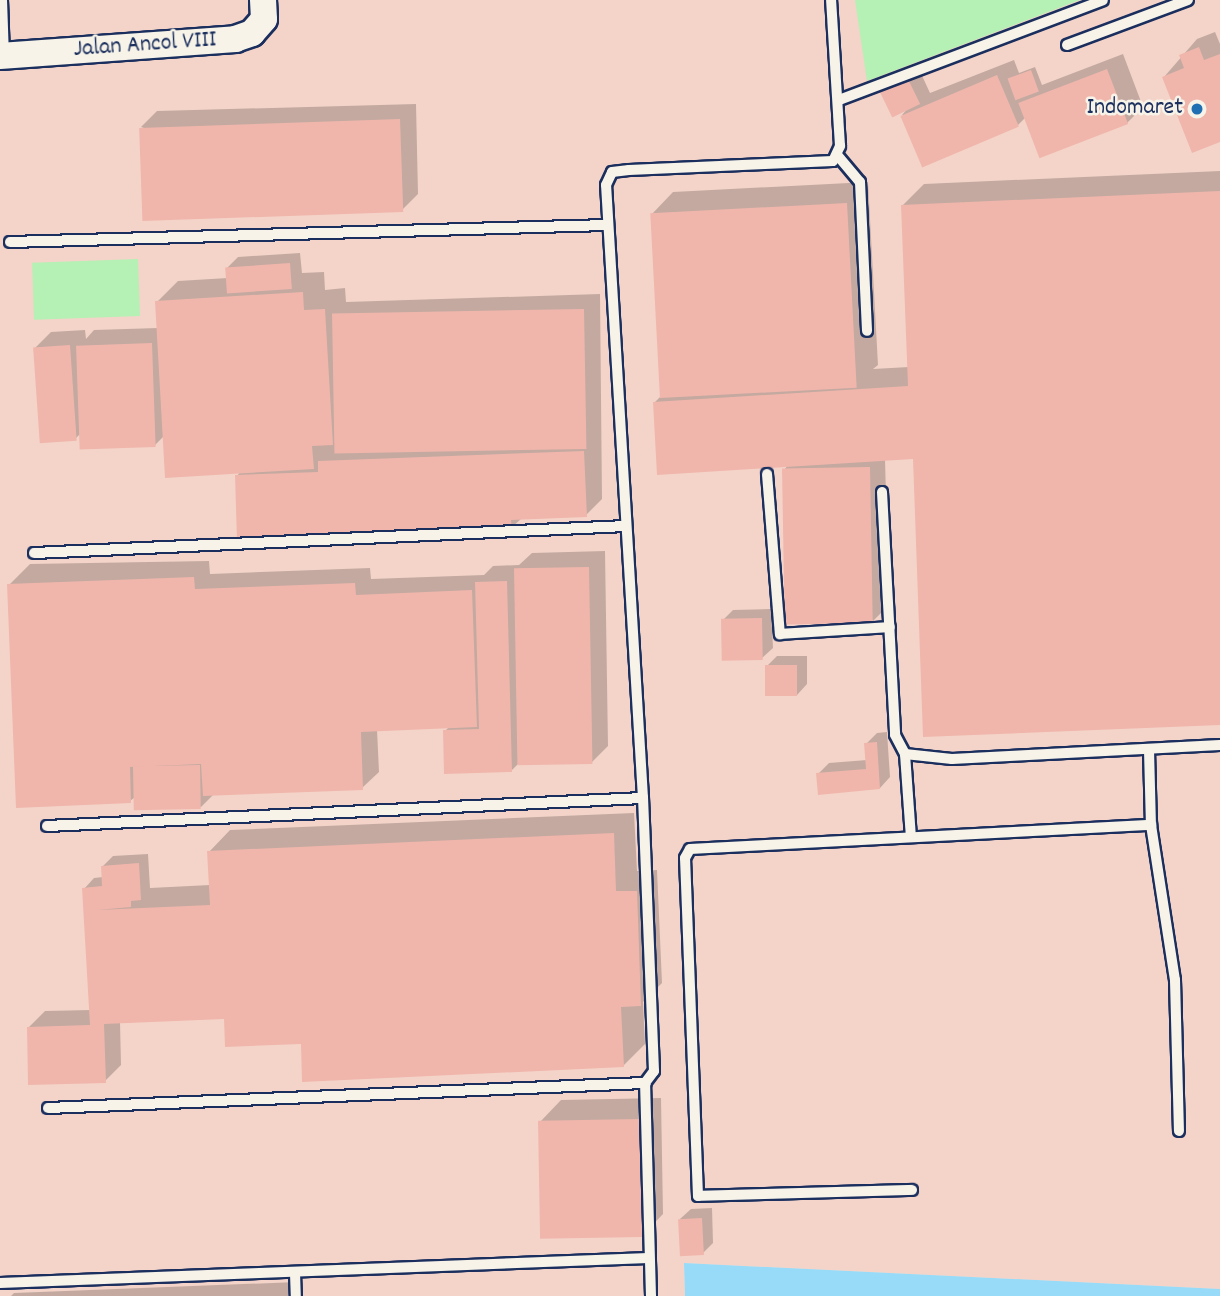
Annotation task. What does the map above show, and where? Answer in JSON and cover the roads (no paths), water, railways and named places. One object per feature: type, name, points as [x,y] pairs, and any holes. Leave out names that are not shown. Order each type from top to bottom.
[{"type":"street","name":"Jalan Ancol VIII","points":[[2,56],[235,39],[252,33],[264,19],[263,0]]},
{"type":"lane","points":[[2,0],[2,56]]},
{"type":"lane","points":[[651,1296],[645,1083],[654,1071],[643,799],[606,185],[612,172],[833,162],[838,156],[839,100],[831,0]]},
{"type":"lane","points":[[839,100],[1103,0]]},
{"type":"lane","points":[[1067,45],[1188,0]]},
{"type":"lane","points":[[838,156],[860,181],[867,331]]},
{"type":"lane","points":[[10,242],[607,225]]},
{"type":"lane","points":[[767,474],[780,634],[890,627]]},
{"type":"lane","points":[[882,492],[895,735],[905,754],[911,837]]},
{"type":"lane","points":[[34,552],[626,526]]},
{"type":"lane","points":[[905,754],[953,759],[1220,745]]},
{"type":"lane","points":[[1149,750],[1151,825],[1175,980],[1179,1131]]},
{"type":"lane","points":[[47,826],[643,799]]},
{"type":"lane","points":[[912,1190],[698,1196],[685,858],[690,849],[1151,825]]},
{"type":"lane","points":[[48,1108],[645,1083]]},
{"type":"lane","points":[[0,1283],[649,1258]]},
{"type":"lane","points":[[295,1273],[296,1296]]},
{"type":"water","points":[[684,1263],[1220,1289],[1220,1296],[685,1296]]},
{"type":"place","name":"Indomaret","points":[[1197,109]]}]
